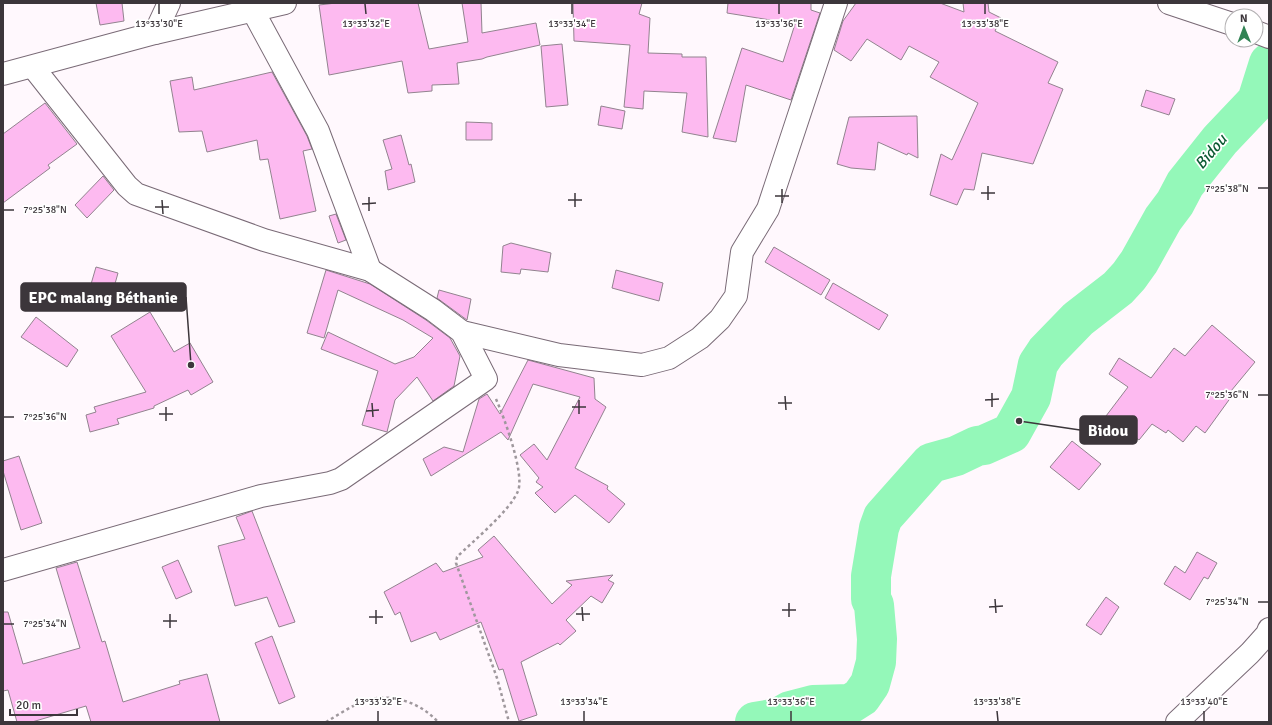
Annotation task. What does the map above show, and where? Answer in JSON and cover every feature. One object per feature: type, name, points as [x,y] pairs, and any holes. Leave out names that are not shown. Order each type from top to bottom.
[{"type":"street","points":[[155,33],[169,3]]},
{"type":"street","points":[[3,74],[155,33],[285,3]]},
{"type":"street","points":[[33,67],[127,186],[136,194],[264,240],[370,270],[433,310],[462,332],[559,355],[642,365],[669,358],[700,338],[720,319],[736,296],[742,252],[768,209],[836,3]]},
{"type":"street","points":[[1169,3],[1224,21]]},
{"type":"street","points":[[253,11],[318,131],[370,270]]},
{"type":"street","points":[[3,570],[261,496],[341,479],[486,379],[462,332]]},
{"type":"street","points":[[1177,722],[1250,653],[1267,634],[1269,628]]},
{"type":"path","points":[[486,379],[505,417],[519,474],[518,491],[507,508],[457,557],[456,563],[497,678],[509,722]]},
{"type":"path","points":[[326,722],[365,701],[396,697],[414,705],[438,722]]},
{"type":"building","points":[[96,3],[122,3],[124,21],[100,25]]},
{"type":"building","points":[[336,3],[418,3],[429,49],[468,42],[462,3],[481,3],[482,33],[536,23],[540,45],[482,59],[457,63],[459,84],[432,85],[432,91],[408,93],[402,61],[329,75],[319,5]]},
{"type":"building","points":[[573,3],[642,3],[639,14],[650,18],[648,53],[682,54],[682,57],[706,57],[708,137],[682,132],[687,93],[644,91],[643,109],[624,107],[630,45],[574,41]]},
{"type":"building","points":[[728,3],[811,3],[811,10],[820,13],[791,100],[746,85],[736,142],[713,138],[742,48],[783,62],[795,24],[727,13]]},
{"type":"building","points":[[856,3],[940,3],[964,12],[963,3],[988,3],[989,12],[1001,18],[995,31],[1058,62],[1048,83],[1063,89],[1033,164],[982,153],[974,190],[964,189],[957,205],[930,195],[941,154],[952,160],[978,103],[930,77],[939,62],[909,46],[901,60],[867,39],[851,61],[834,50],[843,21]]},
{"type":"building","points":[[562,44],[568,105],[546,107],[541,46]]},
{"type":"building","points":[[272,72],[307,136],[312,149],[303,151],[316,211],[280,219],[268,159],[260,160],[257,140],[207,152],[202,131],[179,132],[170,81],[192,77],[194,90]]},
{"type":"building","points":[[1146,90],[1175,99],[1169,115],[1141,106]]},
{"type":"building","points":[[45,103],[77,144],[48,165],[50,168],[3,203],[3,134]]},
{"type":"building","points":[[601,106],[625,111],[622,129],[598,125]]},
{"type":"building","points":[[917,116],[918,158],[908,153],[907,155],[878,142],[875,170],[851,168],[837,164],[849,117]]},
{"type":"building","points":[[466,122],[492,123],[492,140],[466,140]]},
{"type":"building","points":[[401,135],[409,165],[411,164],[415,182],[388,190],[385,171],[392,169],[383,140]]},
{"type":"building","points":[[103,176],[114,190],[87,218],[75,205]]},
{"type":"building","points":[[336,214],[346,240],[338,243],[329,216]]},
{"type":"building","points":[[511,243],[551,253],[548,272],[521,269],[520,274],[501,272],[503,246]]},
{"type":"building","points":[[774,247],[830,280],[821,295],[765,262]]},
{"type":"building","points":[[96,267],[118,273],[111,298],[89,291]]},
{"type":"building","points":[[326,270],[370,284],[426,320],[450,338],[460,356],[454,386],[433,401],[417,377],[395,400],[387,432],[362,425],[378,371],[321,349],[328,332],[395,364],[414,357],[433,338],[403,320],[338,290],[324,338],[307,333]]},
{"type":"building","points":[[616,270],[663,283],[659,301],[612,288]]},
{"type":"building","points":[[833,283],[888,315],[879,330],[825,298]]},
{"type":"building","points":[[439,290],[471,299],[467,320],[437,298]]},
{"type":"building","points":[[150,312],[174,352],[190,343],[213,382],[191,395],[188,390],[154,406],[154,408],[117,419],[119,424],[90,432],[86,415],[96,412],[94,407],[146,392],[111,336]]},
{"type":"building","points":[[36,317],[78,350],[67,367],[21,337]]},
{"type":"building","points":[[1212,325],[1255,362],[1231,391],[1234,393],[1205,433],[1196,426],[1183,442],[1168,430],[1166,433],[1152,424],[1139,440],[1106,416],[1128,387],[1109,374],[1119,358],[1151,378],[1174,348],[1185,356]]},
{"type":"building","points":[[528,360],[594,378],[595,399],[606,407],[575,468],[608,486],[607,489],[625,504],[609,523],[575,495],[555,513],[535,493],[543,487],[536,482],[539,478],[520,455],[534,444],[547,460],[580,397],[533,384],[508,440],[501,432],[431,476],[423,459],[444,447],[463,452],[479,399],[487,394],[500,414]]},
{"type":"building","points":[[1072,441],[1101,464],[1079,490],[1050,467]]},
{"type":"building","points":[[19,456],[42,523],[21,530],[3,471],[3,461]]},
{"type":"building","points":[[252,511],[295,622],[279,627],[267,597],[235,606],[218,546],[245,539],[236,517]]},
{"type":"building","points":[[494,536],[552,604],[572,585],[566,581],[613,575],[608,580],[614,583],[602,603],[591,596],[566,620],[576,631],[560,645],[558,643],[521,662],[537,715],[519,721],[503,669],[499,670],[481,622],[440,640],[436,632],[411,642],[400,612],[395,615],[384,592],[436,563],[443,572],[483,557],[478,550]]},
{"type":"building","points":[[1197,552],[1217,563],[1208,579],[1204,577],[1190,600],[1164,584],[1175,566],[1185,573]]},
{"type":"building","points":[[178,560],[192,592],[176,599],[162,567]]},
{"type":"building","points":[[77,562],[102,642],[105,641],[123,702],[180,684],[179,681],[207,674],[220,722],[91,722],[86,706],[32,722],[17,722],[8,690],[3,691],[3,612],[8,612],[23,664],[80,648],[56,568]]},
{"type":"building","points":[[1106,597],[1119,607],[1101,635],[1086,625]]},
{"type":"building","points":[[272,636],[295,697],[279,704],[255,643]]},
{"type":"waterway","name":"Bidou","points":[[755,722],[778,718],[790,711],[813,705],[850,704],[861,697],[870,684],[876,662],[877,639],[874,605],[871,599],[871,576],[879,528],[883,517],[931,463],[956,456],[1011,433],[1031,397],[1038,364],[1046,352],[1078,319],[1118,288],[1129,276],[1139,262],[1163,219],[1175,203],[1185,184],[1220,140],[1257,101],[1269,63]]},
{"type":"place","name":"EPC malang Béthanie","points":[[191,365]]},
{"type":"place","name":"Bidou","points":[[1019,421]]}]
